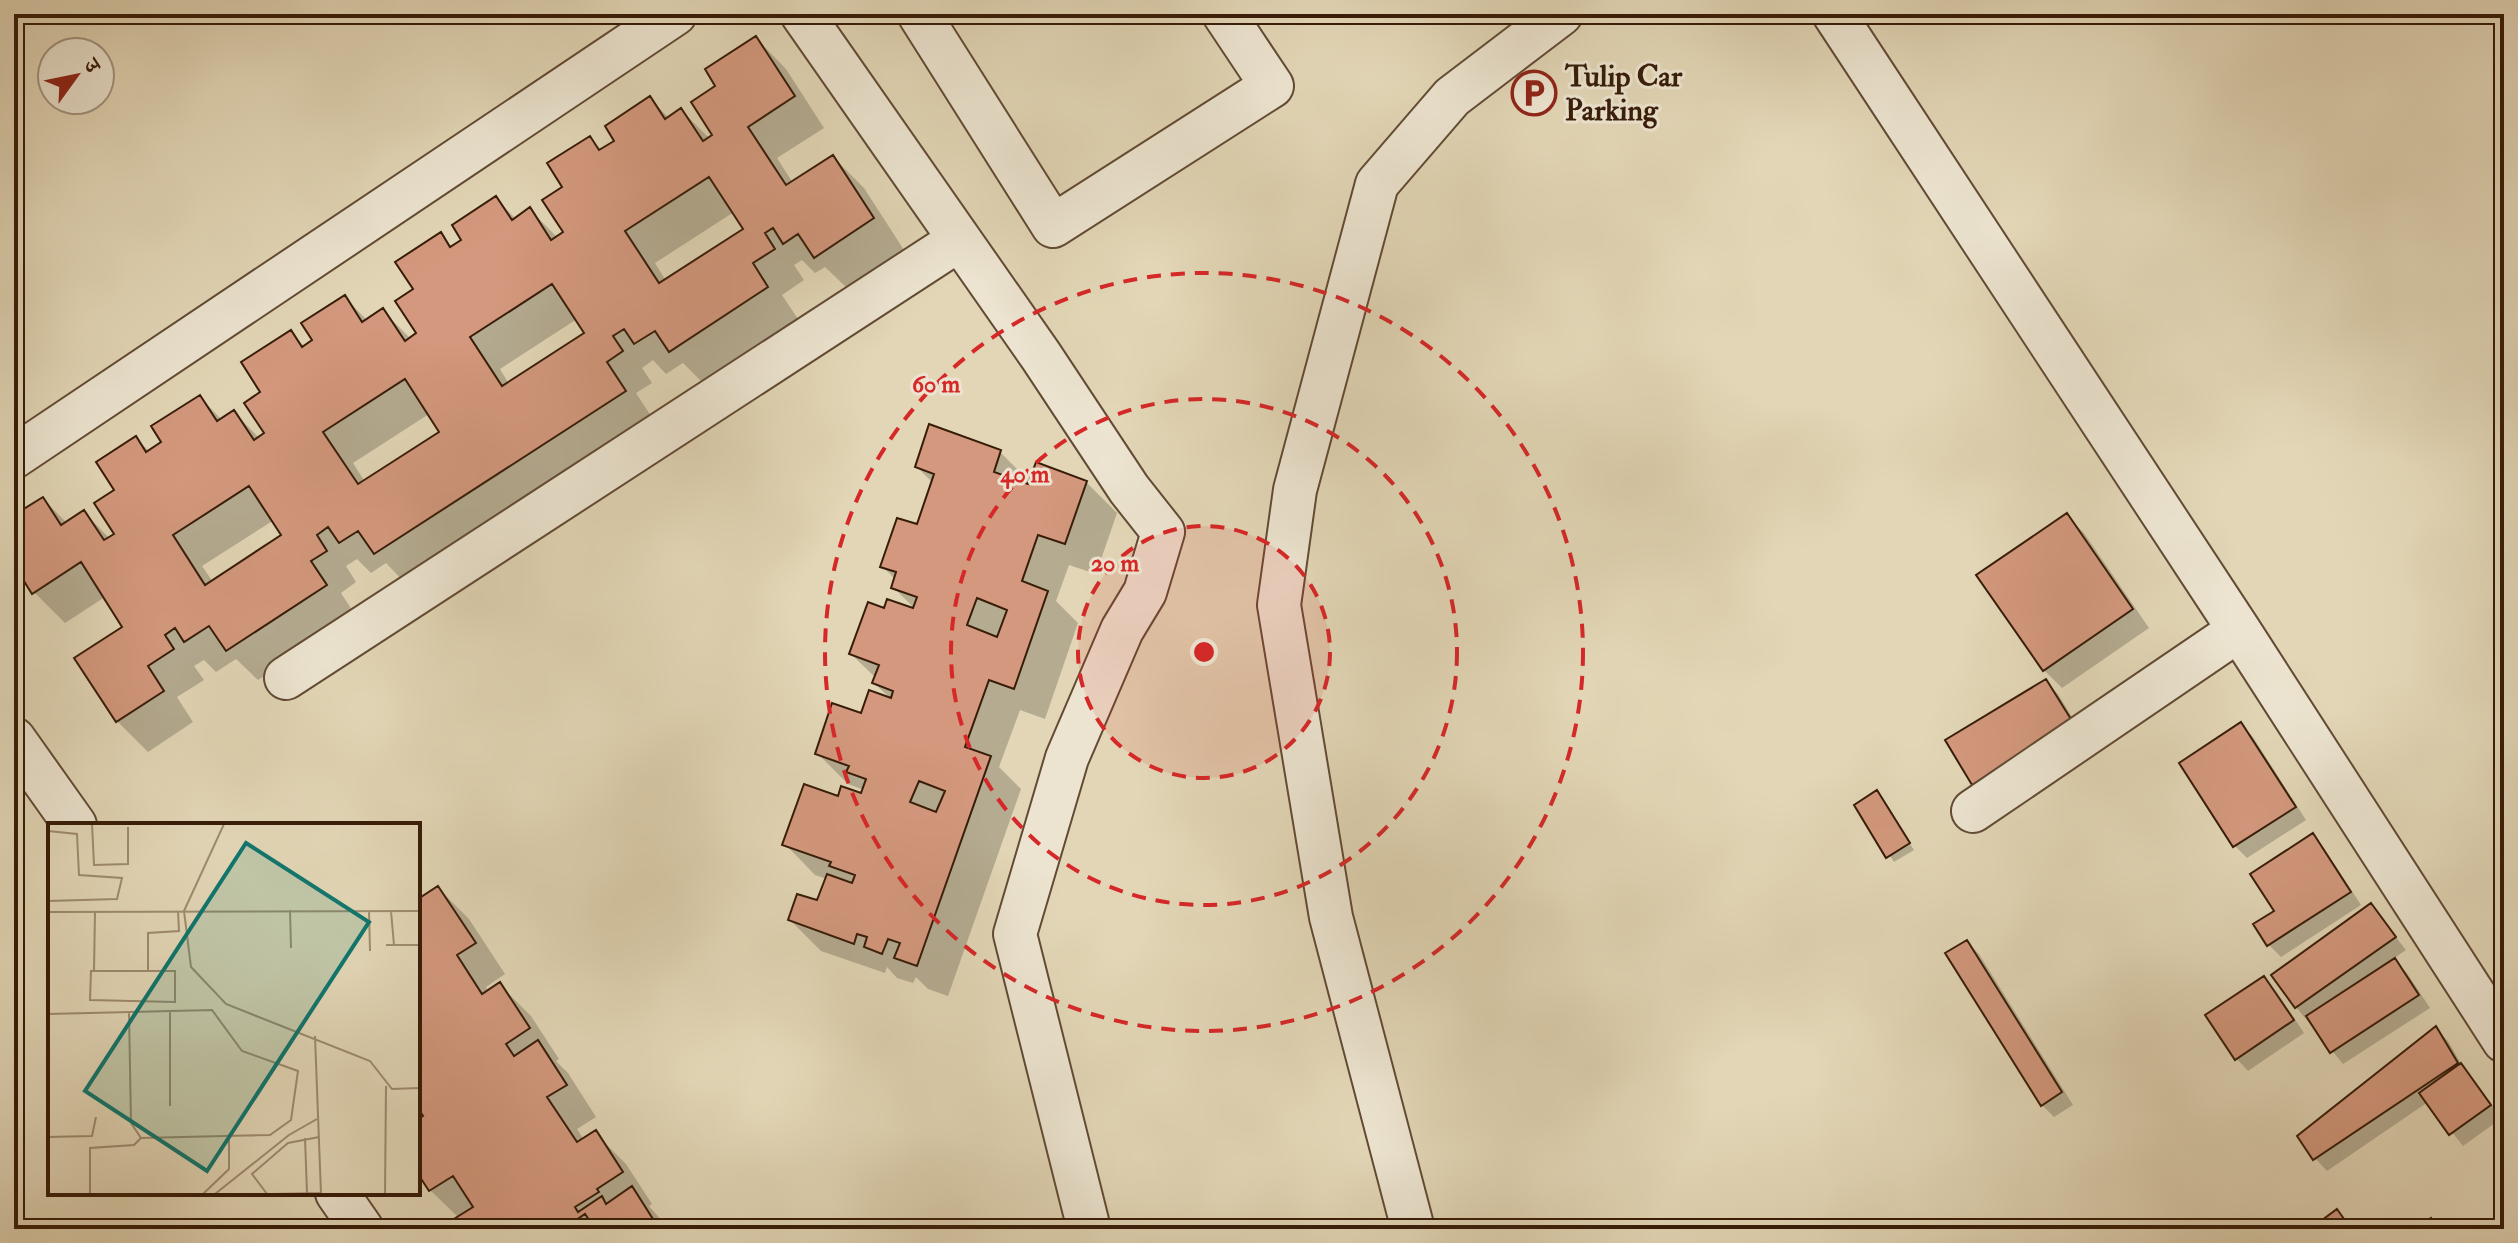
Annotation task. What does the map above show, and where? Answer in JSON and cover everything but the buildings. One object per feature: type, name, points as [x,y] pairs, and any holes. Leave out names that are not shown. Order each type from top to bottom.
[{"type":"street","points":[[14,457],[675,14]]},
{"type":"street","points":[[802,14],[1041,356],[1129,489],[1163,532],[1145,592],[1122,630],[1067,758],[1015,934],[1089,1229]]},
{"type":"street","points":[[919,14],[1053,226],[1272,86],[1224,14]]},
{"type":"street","points":[[1413,1229],[1331,917],[1279,605],[1295,490],[1377,184],[1452,97],[1561,14]]},
{"type":"street","points":[[1834,14],[2239,630],[2504,1041]]},
{"type":"street","points":[[286,678],[959,240]]},
{"type":"street","points":[[1973,811],[2239,630]]},
{"type":"street","points":[[14,739],[74,823]]},
{"type":"place","name":"Tulip Car Parking","points":[[1534,93]]}]
